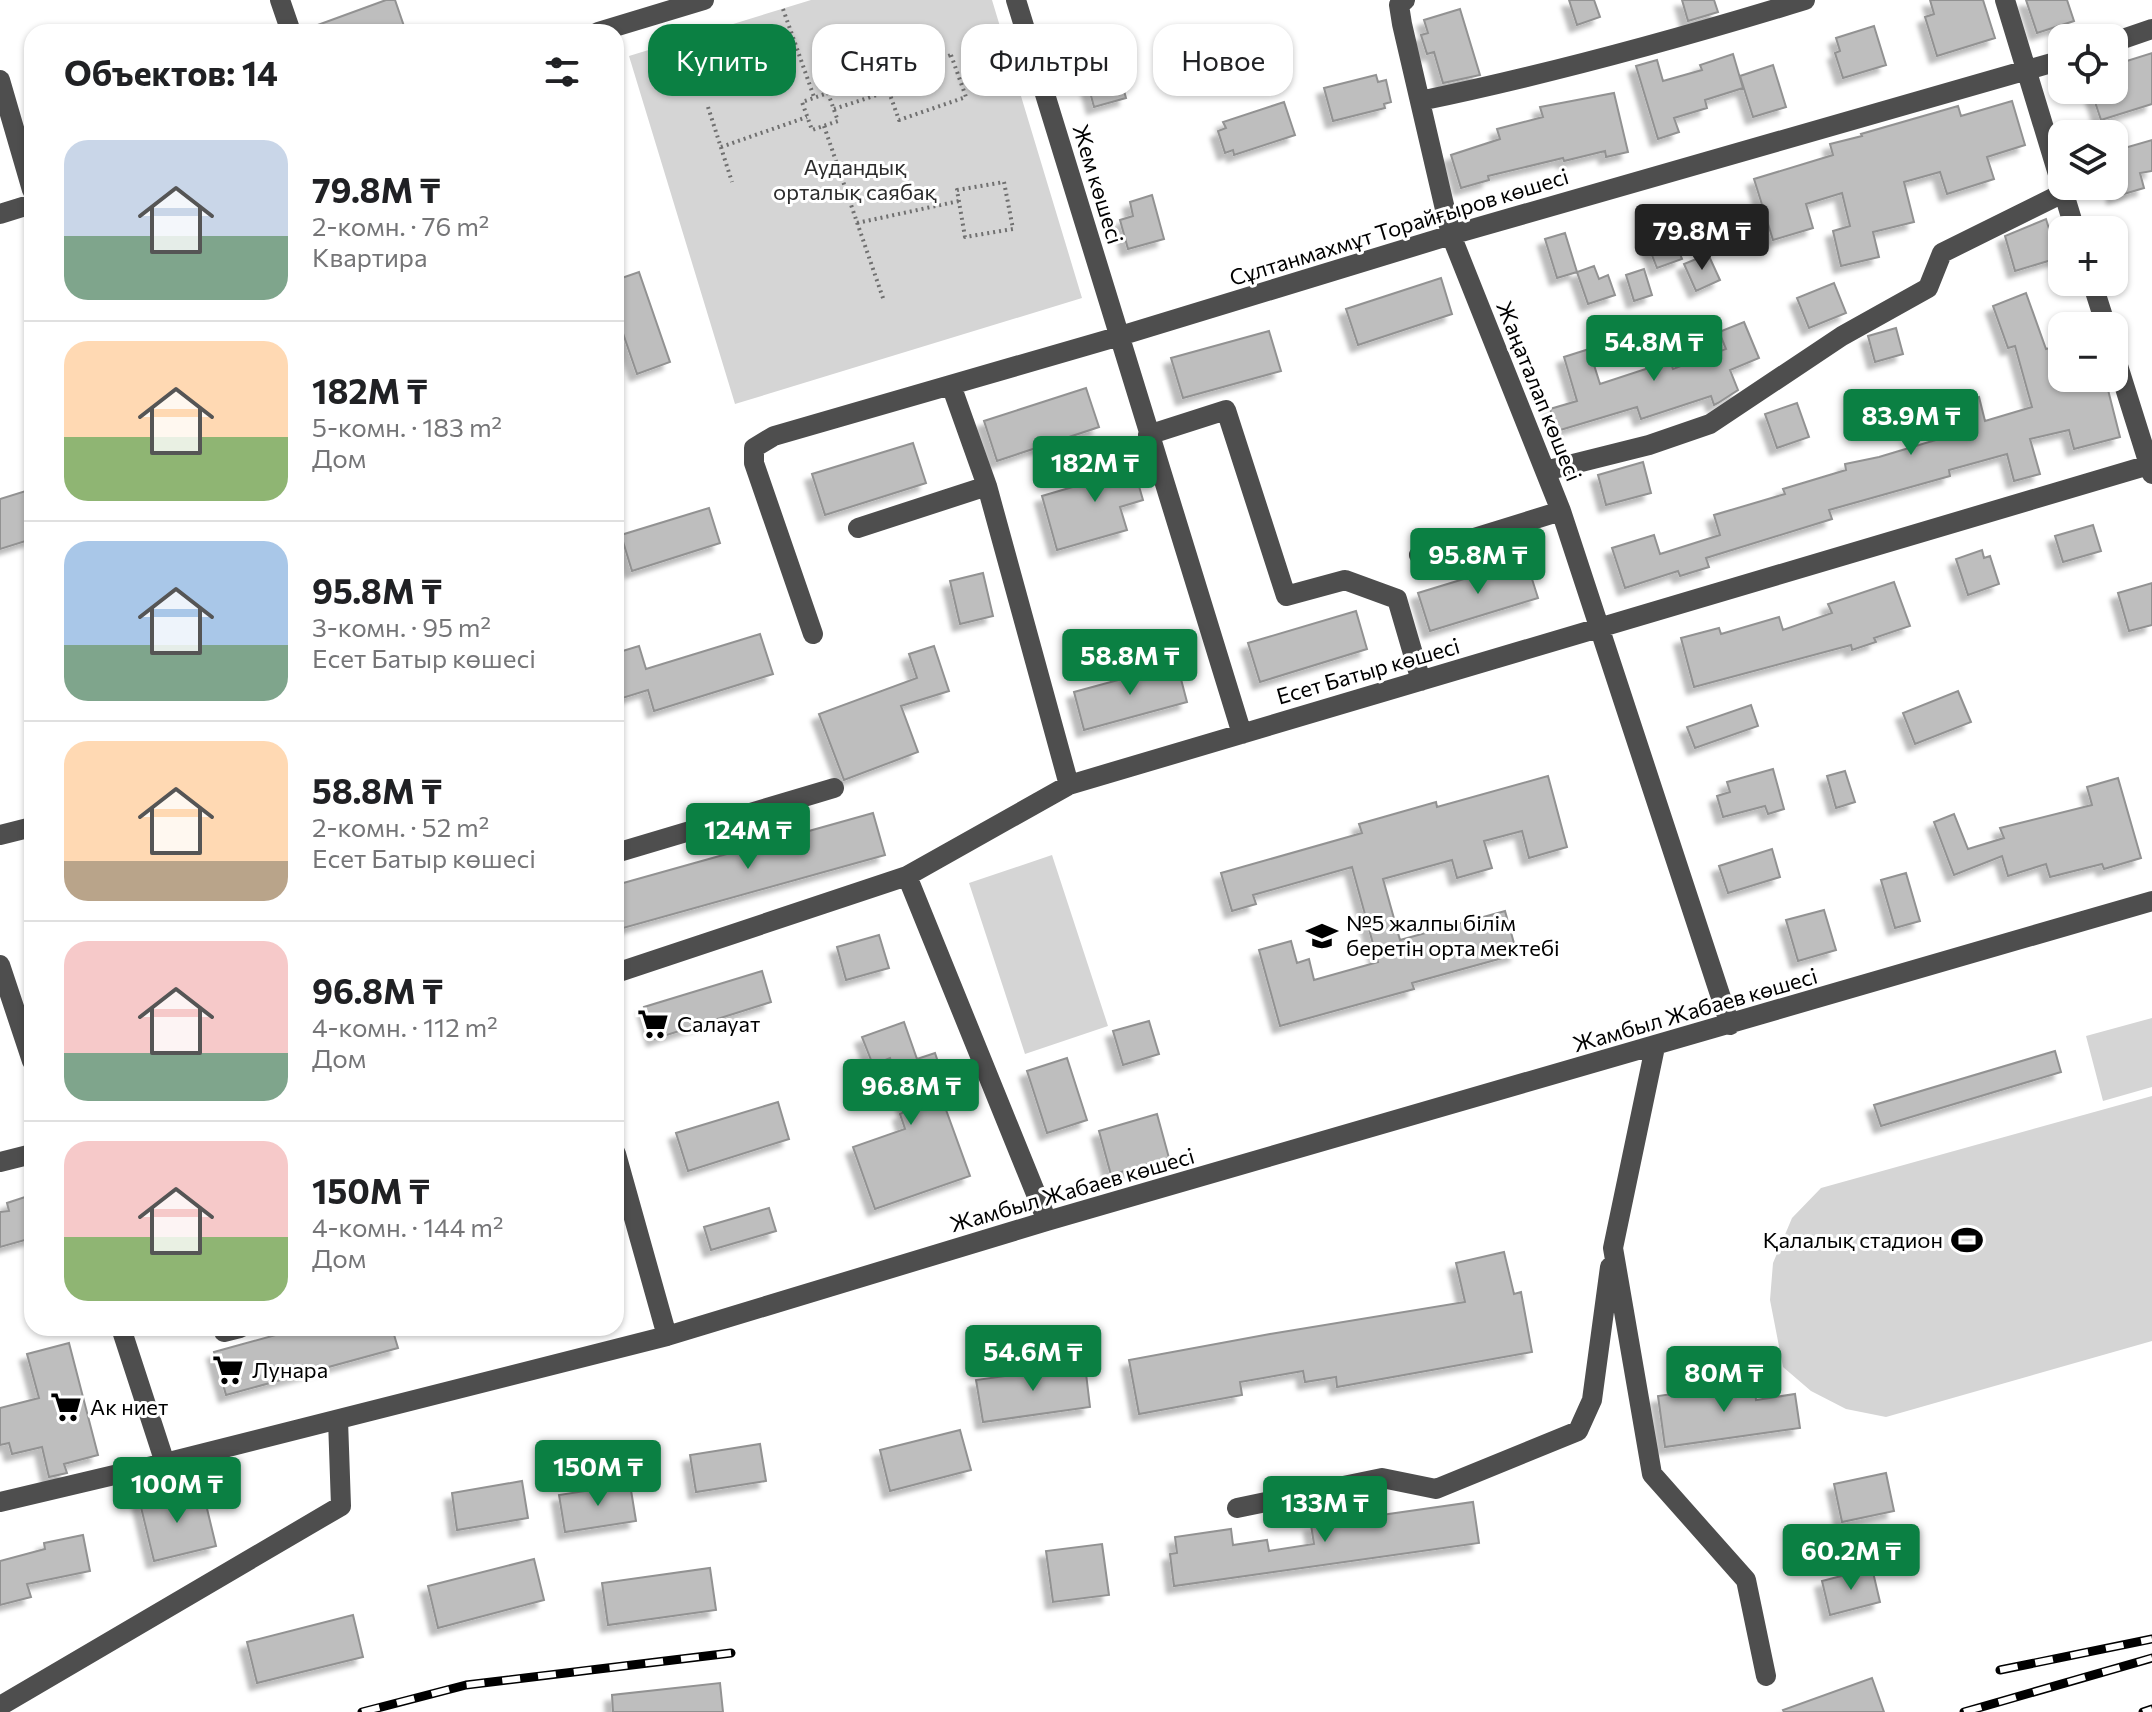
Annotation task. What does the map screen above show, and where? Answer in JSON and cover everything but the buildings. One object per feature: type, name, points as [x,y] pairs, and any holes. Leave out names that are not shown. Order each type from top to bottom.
[{"type":"street","points":[[280,0],[288,24]]},
{"type":"street","points":[[624,24],[704,0]]},
{"type":"street","name":"Жем көшесі","points":[[1016,0],[1242,734]]},
{"type":"street","name":"Жаңаталап көшесі","points":[[1405,0],[1399,5],[1451,235],[1561,511],[1730,1025]]},
{"type":"street","points":[[1420,101],[1509,83],[1805,0]]},
{"type":"street","points":[[2005,0],[2048,145]]},
{"type":"street","points":[[2128,37],[2152,29]]},
{"type":"street","name":"Сұлтанмахмұт Торайғыров көшесі","points":[[813,634],[754,463],[754,448],[774,436],[1120,336],[1451,235],[2048,65]]},
{"type":"street","points":[[0,80],[24,162]]},
{"type":"street","points":[[1545,471],[1649,445],[1710,424],[1842,336],[1928,288],[1942,253],[2049,200]]},
{"type":"street","points":[[0,214],[24,206]]},
{"type":"street","points":[[951,385],[987,486],[1069,785]]},
{"type":"street","points":[[2127,392],[2151,468]]},
{"type":"street","points":[[1148,435],[1226,410],[1286,596],[1345,580],[1397,599],[1421,681]]},
{"type":"street","name":"Есет Батыр көшесі","points":[[624,970],[907,876],[1069,785],[2151,468]]},
{"type":"street","points":[[858,528],[987,486]]},
{"type":"street","points":[[1419,555],[1561,511]]},
{"type":"street","points":[[624,851],[834,788]]},
{"type":"street","points":[[0,835],[24,829]]},
{"type":"street","points":[[907,876],[1047,1221]]},
{"type":"street","name":"Жамбыл Жабаев көшесі","points":[[0,1502],[667,1336],[1047,1221],[2152,901]]},
{"type":"street","points":[[0,965],[24,1037]]},
{"type":"street","points":[[1237,1508],[1382,1478],[1436,1489],[1578,1431],[1592,1400],[1613,1248],[1655,1047]]},
{"type":"street","points":[[0,1162],[24,1156]]},
{"type":"street","points":[[624,1183],[667,1336]]},
{"type":"street","points":[[1613,1248],[1652,1474],[1746,1580],[1766,1676]]},
{"type":"street","points":[[124,1336],[165,1463]]},
{"type":"street","points":[[0,1706],[341,1506],[338,1420]]},
{"type":"path","points":[[783,9],[814,98]]},
{"type":"path","points":[[951,55],[966,97],[899,120],[889,91],[884,78],[951,55]]},
{"type":"path","points":[[828,93],[833,109],[838,121],[812,130],[802,102],[828,93]]},
{"type":"path","points":[[833,109],[873,96]]},
{"type":"path","points":[[708,107],[732,182]]},
{"type":"path","points":[[721,147],[807,117]]},
{"type":"path","points":[[824,126],[884,301]]},
{"type":"path","points":[[1004,182],[1013,229],[965,237],[959,201],[957,190],[1004,182]]},
{"type":"path","points":[[857,223],[959,201]]},
{"type":"green space","name":"Аудандық орталық саябақ","points":[[811,0],[992,0],[999,24],[961,24],[961,96],[1021,96],[1082,298],[735,404],[629,56],[648,50],[648,96],[796,96],[796,24],[733,24]]},
{"type":"green space","points":[[1052,855],[1108,1026],[1025,1054],[969,883]]},
{"type":"green space","points":[[2152,1018],[2152,1087],[2103,1101],[2086,1036]]},
{"type":"green space","name":"Қалалық стадион","points":[[2152,1096],[2152,1341],[1886,1417],[1846,1409],[1811,1391],[1783,1367],[1770,1300],[1773,1263],[1792,1218],[1821,1188]]},
{"type":"railway","points":[[2000,1670],[2152,1639]]},
{"type":"railway","points":[[362,1712],[466,1685],[731,1653]]},
{"type":"railway","points":[[1964,1712],[2152,1658]]},
{"type":"railway","points":[[2143,1712],[2152,1709]]},
{"type":"place","name":"№5 жалпы білім беретін орта мектебі","points":[[1322,936]]},
{"type":"place","name":"Салауат","points":[[653,1024]]},
{"type":"place","name":"Қалалық стадион","points":[[1967,1240]]},
{"type":"place","name":"Лунара","points":[[228,1370]]},
{"type":"place","name":"Ак ниет","points":[[66,1407]]}]
